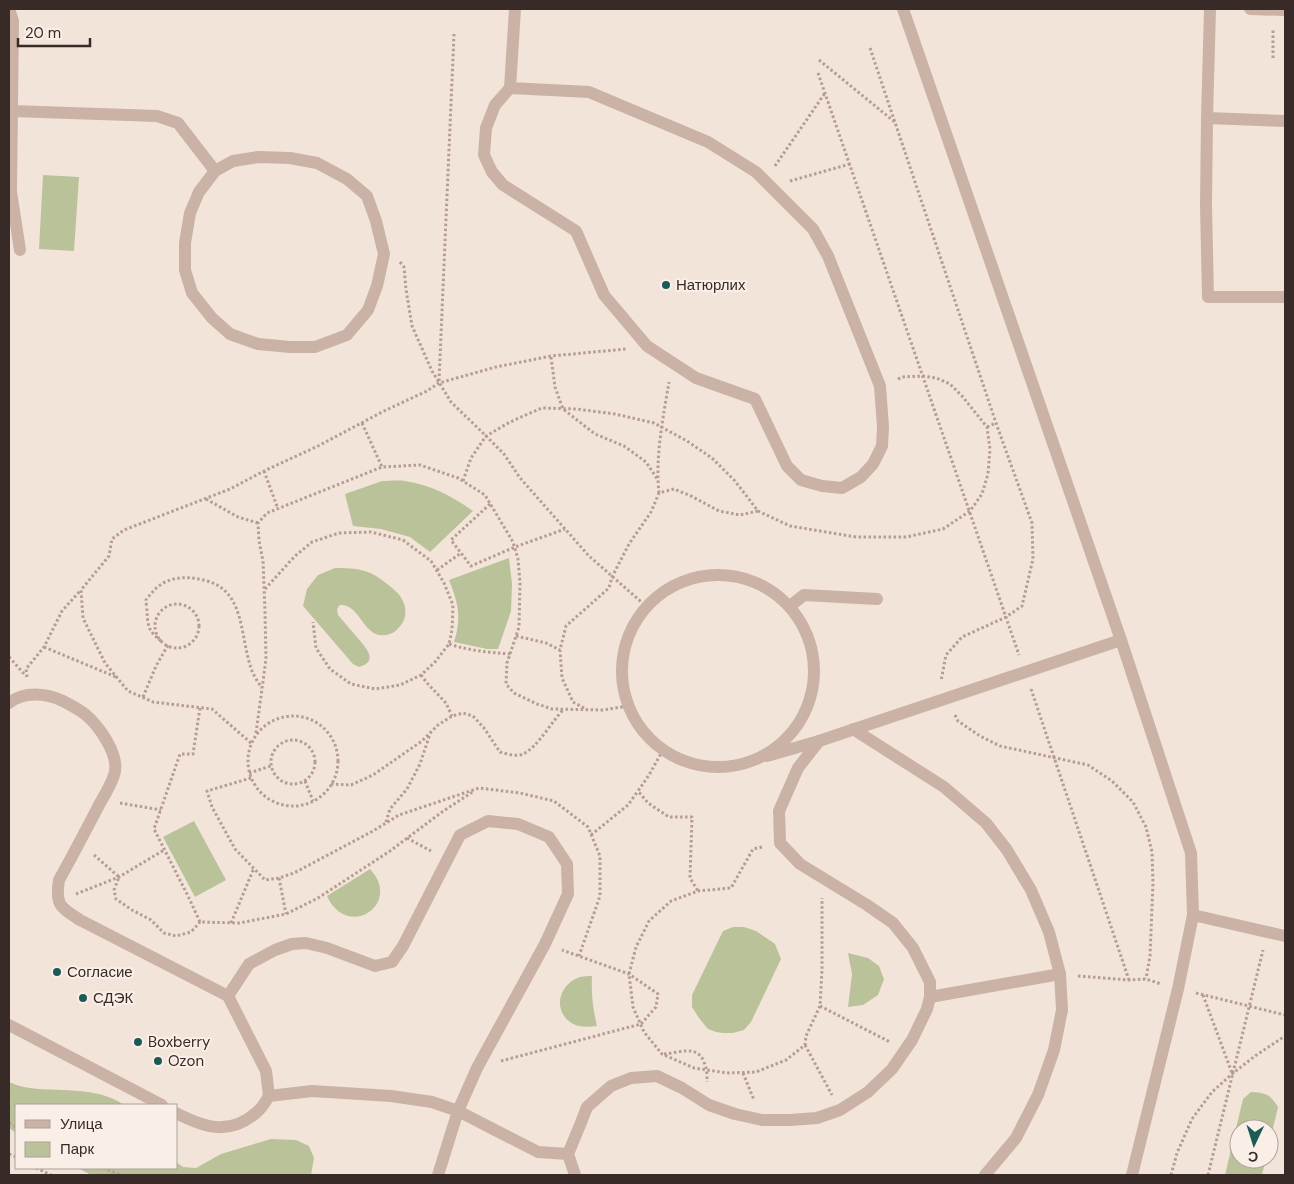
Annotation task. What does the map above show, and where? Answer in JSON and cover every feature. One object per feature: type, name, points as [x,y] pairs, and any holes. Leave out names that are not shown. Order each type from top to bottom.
[{"type":"street","points":[[9,9],[13,21],[10,192],[20,250]]},
{"type":"street","points":[[510,88],[589,92],[708,142],[756,172],[813,229],[828,256],[880,386],[883,427],[882,446],[873,464],[861,477],[842,488],[822,486],[801,480],[787,466],[755,399],[696,378],[647,346],[604,295],[576,231],[503,185],[492,172],[484,154],[486,128],[495,106],[510,88],[515,9]]},
{"type":"street","points":[[903,9],[1121,640],[1191,853],[1193,915],[1178,989],[1132,1175]]},
{"type":"street","points":[[1210,9],[1206,205],[1208,297],[1285,297]]},
{"type":"street","points":[[1250,9],[1280,10]]},
{"type":"street","points":[[12,111],[158,116],[178,123],[215,170]]},
{"type":"street","points":[[1207,118],[1285,121]]},
{"type":"street","points":[[258,156],[290,158],[317,163],[347,179],[367,196],[376,221],[384,254],[377,286],[368,310],[347,335],[315,347],[258,344],[230,334],[212,318],[192,293],[185,270],[185,243],[190,213],[198,192],[215,170],[233,161],[258,156]]},
{"type":"street","points":[[760,758],[791,735],[806,713],[814,679],[814,653],[805,630],[790,606],[770,590],[738,577],[708,575],[677,584],[659,593],[635,622],[626,642],[622,673],[628,706],[645,735],[663,750],[693,764],[724,767],[760,758],[820,741],[1121,640]]},
{"type":"street","points":[[790,606],[804,595],[876,599]]},
{"type":"street","points":[[9,704],[15,699],[36,694],[52,696],[86,715],[101,732],[114,754],[115,771],[108,789],[59,880],[57,894],[63,909],[80,920],[228,996],[266,1071],[269,1096],[258,1111],[239,1124],[215,1128],[178,1114]]},
{"type":"street","points":[[853,729],[944,787],[986,823],[1006,850],[1031,890],[1049,932],[1060,974],[1062,1010],[1054,1050],[1038,1095],[1016,1138],[985,1175]]},
{"type":"street","points":[[575,1175],[568,1154],[587,1107],[611,1086],[631,1078],[658,1076],[709,1105],[735,1114],[762,1120],[818,1118],[840,1110],[868,1092],[892,1069],[912,1040],[927,1009],[930,997],[930,982],[913,948],[893,922],[800,864],[780,843],[779,811],[798,768],[820,741]]},
{"type":"street","points":[[228,996],[249,964],[274,950],[292,944],[306,943],[326,948],[375,966],[392,962],[403,946],[460,835],[488,821],[518,824],[549,837],[567,864],[568,894],[545,944],[476,1068],[458,1111],[438,1175]]},
{"type":"street","points":[[1193,915],[1285,936]]},
{"type":"street","points":[[930,997],[1060,974]]},
{"type":"street","points":[[9,1025],[160,1104]]},
{"type":"street","points":[[269,1096],[312,1091],[391,1096],[432,1102],[458,1111],[538,1152],[568,1154]]},
{"type":"path","points":[[1273,58],[1280,10]]},
{"type":"path","points":[[439,383],[454,34]]},
{"type":"path","points":[[870,48],[996,423],[1032,523],[1033,559],[1022,606],[1006,617],[962,637],[946,655],[941,685],[958,721],[980,736],[1000,746],[1088,765],[1112,781],[1133,802],[1146,827],[1152,852],[1153,883],[1150,956],[1146,980]]},
{"type":"path","points":[[819,60],[896,123]]},
{"type":"path","points":[[818,73],[1055,758],[1129,980]]},
{"type":"path","points":[[768,184],[825,92]]},
{"type":"path","points":[[768,184],[850,164]]},
{"type":"path","points":[[384,254],[397,257],[404,267],[412,326],[432,371],[451,402],[504,454],[520,478],[589,556],[648,607]]},
{"type":"path","points":[[26,676],[26,669],[44,647],[62,611],[109,556],[112,539],[124,530],[230,489],[427,391],[439,383],[496,367],[551,356],[647,346]]},
{"type":"path","points":[[551,356],[555,387],[563,409],[595,434],[624,446],[646,462],[658,480]]},
{"type":"path","points":[[585,709],[573,702],[562,678],[560,650],[566,626],[609,588],[612,576],[629,544],[651,512],[659,493],[658,480],[662,427],[673,362]]},
{"type":"path","points":[[362,423],[382,467]]},
{"type":"path","points":[[987,427],[996,423]]},
{"type":"path","points":[[256,733],[266,724],[278,718],[291,715],[305,717],[317,722],[328,731],[335,742],[338,755],[338,768],[334,781],[327,791],[317,800],[304,805],[279,805],[268,800],[259,792],[249,773],[247,757],[256,733],[266,659],[263,561],[258,541],[258,523],[267,513],[382,467],[420,466],[458,478],[485,495],[509,534],[518,559],[520,583],[519,627],[507,663],[506,684],[514,693],[536,704],[552,709],[603,710],[628,706]]},
{"type":"path","points":[[264,471],[278,509]]},
{"type":"path","points":[[659,493],[674,489],[692,496],[719,511],[740,515],[758,511]]},
{"type":"path","points":[[205,499],[238,517],[258,523]]},
{"type":"path","points":[[490,504],[451,540],[471,566],[515,547],[565,529]]},
{"type":"path","points":[[264,589],[295,556],[312,542],[339,533],[371,532],[403,540],[431,561],[444,583],[453,605],[452,630],[449,644],[435,662],[421,674],[400,685],[375,689],[351,684],[330,669],[316,648],[313,622]]},
{"type":"path","points":[[436,570],[461,553]]},
{"type":"path","points":[[162,641],[157,634],[157,618],[161,611],[168,606],[175,604],[183,605],[191,609],[196,614],[199,623],[198,632],[194,640],[186,646],[177,648],[168,646],[151,632],[148,623],[146,601],[154,590],[165,582],[178,577],[197,578],[216,583],[230,596],[239,614],[251,670],[262,688]]},
{"type":"path","points":[[81,590],[83,618],[105,663],[128,691],[153,702],[212,709],[251,743]]},
{"type":"path","points":[[516,636],[546,643],[560,650]]},
{"type":"path","points":[[449,644],[478,652],[510,654]]},
{"type":"path","points":[[143,697],[156,666],[168,646]]},
{"type":"path","points":[[44,647],[117,677]]},
{"type":"path","points":[[9,657],[26,676],[36,694]]},
{"type":"path","points":[[421,674],[446,703],[452,716]]},
{"type":"path","points":[[200,708],[193,754],[180,754],[154,829],[200,922]]},
{"type":"path","points":[[331,784],[351,785],[373,775],[422,741],[438,725],[452,716],[463,714],[473,716],[484,728],[500,752],[523,754],[533,746],[564,709]]},
{"type":"path","points":[[386,822],[390,809],[407,789],[420,764],[430,733]]},
{"type":"path","points":[[290,740],[300,740],[308,744],[314,752],[316,760],[315,768],[311,775],[305,781],[298,784],[289,784],[281,780],[274,774],[271,766],[271,757],[274,749],[281,742],[290,740]]},
{"type":"path","points":[[591,834],[628,805],[649,776],[663,750]]},
{"type":"path","points":[[249,773],[271,766]]},
{"type":"path","points":[[251,778],[206,791],[212,807],[234,849],[265,880],[279,878],[294,872],[399,815],[479,788],[520,793],[554,801],[588,827],[600,856],[600,896],[579,956]]},
{"type":"path","points":[[305,781],[313,801]]},
{"type":"path","points":[[119,877],[114,890],[116,899],[151,920],[164,934],[176,936],[191,932],[200,922],[239,923],[286,914],[318,898],[390,851],[442,812],[479,788]]},
{"type":"path","points":[[638,791],[648,803],[669,817],[692,817],[690,878],[698,891]]},
{"type":"path","points":[[116,802],[161,810]]},
{"type":"path","points":[[407,838],[447,859]]},
{"type":"path","points":[[780,843],[752,849],[731,888],[698,891],[671,901],[648,921],[636,947],[629,974],[633,1007],[644,1032],[662,1054],[694,1068],[727,1073],[756,1072],[786,1060],[805,1045]]},
{"type":"path","points":[[60,901],[119,877],[164,850]]},
{"type":"path","points":[[90,852],[119,877]]},
{"type":"path","points":[[231,923],[254,868]]},
{"type":"path","points":[[279,878],[286,914]]},
{"type":"path","points":[[822,878],[820,1006],[806,1036],[805,1045],[840,1110]]},
{"type":"path","points":[[1208,1175],[1267,932]]},
{"type":"path","points":[[476,1068],[641,1024],[656,1007],[658,994],[629,974],[545,944]]},
{"type":"path","points":[[1060,974],[1146,980],[1285,1015]]},
{"type":"path","points":[[1202,995],[1232,1074]]},
{"type":"path","points":[[820,1006],[906,1049]]},
{"type":"path","points":[[1171,1175],[1177,1153],[1192,1119],[1212,1092],[1255,1056],[1285,1036]]},
{"type":"path","points":[[662,1054],[686,1050],[696,1051],[708,1070],[705,1102]]},
{"type":"path","points":[[658,1076],[662,1054]]},
{"type":"path","points":[[743,1073],[762,1120]]},
{"type":"path","points":[[38,1169],[51,1175]]},
{"type":"path","points":[[106,1169],[121,1175]]},
{"type":"green space","points":[[43,175],[79,177],[74,251],[39,249]]},
{"type":"green space","points":[[382,481],[402,481],[424,485],[449,496],[473,511],[430,552],[410,537],[381,529],[353,526],[345,494]]},
{"type":"green space","points":[[509,558],[512,584],[511,611],[498,649],[487,649],[454,642],[458,625],[458,610],[449,580]]},
{"type":"green space","points":[[335,568],[351,568],[371,573],[389,585],[398,594],[405,607],[405,618],[398,629],[388,635],[378,635],[367,627],[353,610],[347,606],[340,605],[337,609],[338,615],[364,645],[369,654],[369,661],[359,667],[353,664],[303,606],[307,589],[318,575]]},
{"type":"green space","points":[[194,821],[226,880],[195,897],[163,837]]},
{"type":"green space","points":[[370,869],[378,882],[380,894],[376,905],[368,912],[358,916],[347,916],[336,909],[327,896]]},
{"type":"green space","points":[[733,927],[744,927],[756,931],[775,944],[781,959],[751,1022],[744,1030],[723,1033],[708,1029],[699,1018],[692,1007],[692,995],[723,931]]},
{"type":"green space","points":[[848,953],[868,958],[879,966],[884,979],[878,995],[863,1005],[848,1007],[852,974]]},
{"type":"green space","points":[[592,976],[594,1013],[597,1026],[576,1025],[564,1017],[561,1010],[560,1004],[563,990],[573,980]]},
{"type":"green space","points":[[9,1082],[36,1089],[88,1092],[113,1099],[122,1104],[15,1104],[15,1132],[9,1128]]},
{"type":"green space","points":[[1251,1092],[1267,1095],[1273,1099],[1278,1107],[1275,1119],[1238,1119],[1243,1099]]},
{"type":"green space","points":[[271,1139],[296,1140],[309,1146],[314,1158],[311,1175],[91,1175],[80,1169],[178,1169],[178,1163],[183,1167],[196,1168],[221,1154]]},
{"type":"green space","points":[[1229,1158],[1229,1169],[1264,1169],[1262,1175],[1225,1175]]},
{"type":"place","name":"Натюрлих","points":[[666,285]]},
{"type":"place","name":"Согласие","points":[[57,972]]},
{"type":"place","name":"СДЭК","points":[[83,998]]},
{"type":"place","name":"Boxberry","points":[[138,1042]]},
{"type":"place","name":"Ozon","points":[[158,1061]]}]
